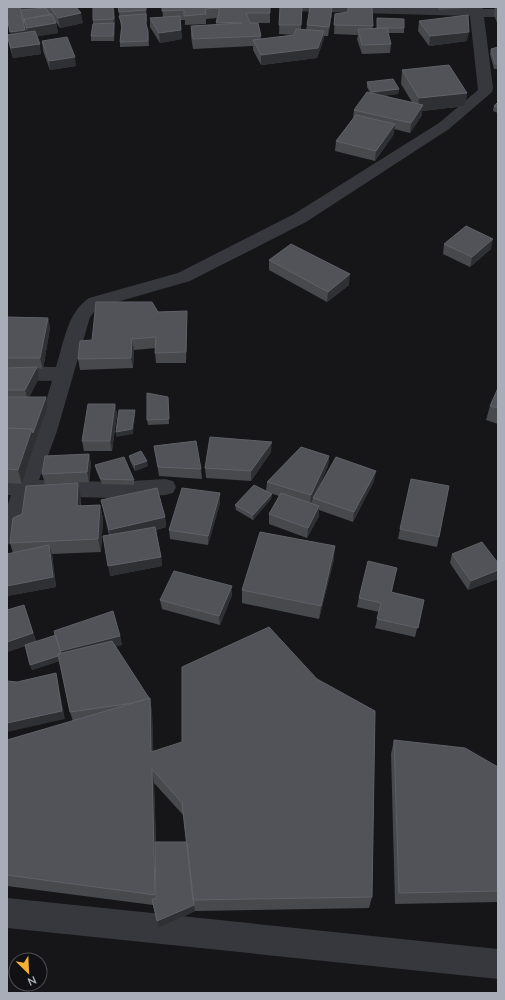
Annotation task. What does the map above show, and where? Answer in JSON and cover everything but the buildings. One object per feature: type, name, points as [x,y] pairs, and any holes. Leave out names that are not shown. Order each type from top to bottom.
[{"type":"street","points":[[7,12],[50,7]]},
{"type":"street","points":[[288,7],[476,9],[498,13]]},
{"type":"street","points":[[7,536],[16,487],[47,431],[81,316],[88,308],[109,298],[184,277],[258,240],[300,218],[444,126],[481,96],[486,88],[476,9]]},
{"type":"street","points":[[7,373],[64,374]]},
{"type":"street","points":[[16,487],[115,490],[165,487]]},
{"type":"street","points":[[7,913],[498,964]]}]
